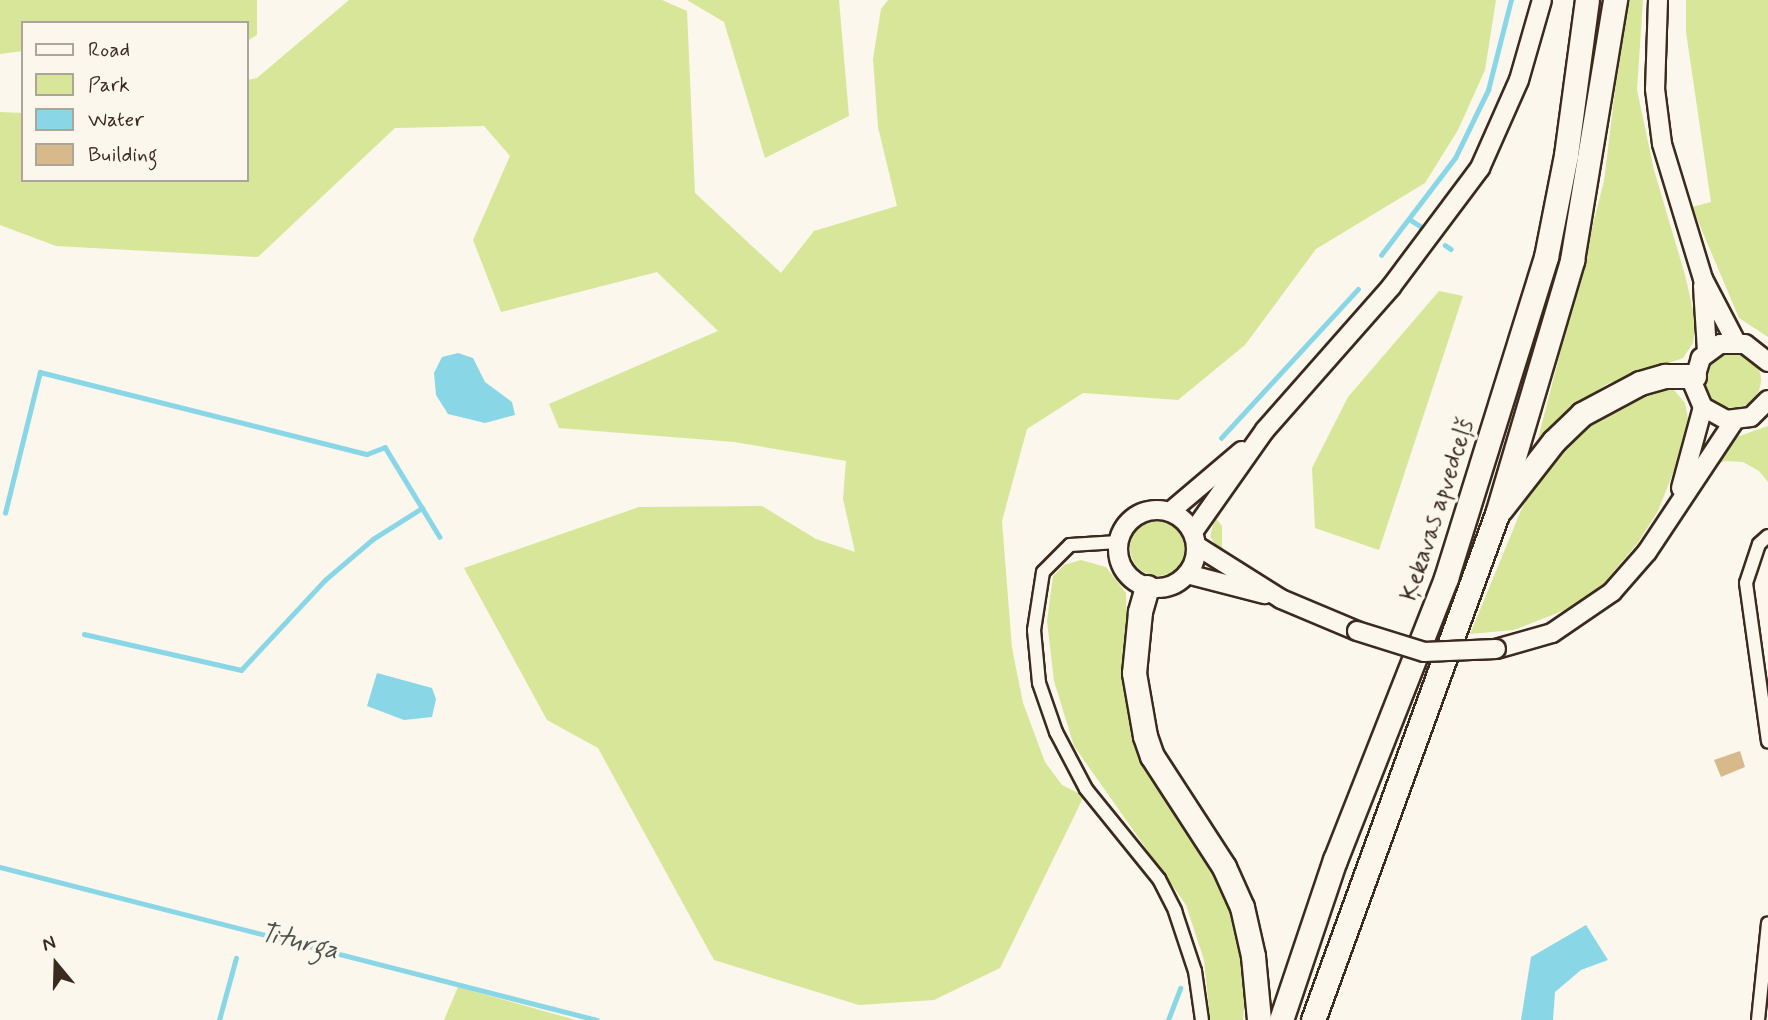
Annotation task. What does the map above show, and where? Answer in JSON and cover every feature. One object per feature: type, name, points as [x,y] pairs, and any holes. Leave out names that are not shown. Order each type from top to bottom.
[{"type":"highway","name":"Ķekavas apvedceļš","points":[[1280,1020],[1335,860],[1446,578],[1546,257],[1566,155],[1587,0]]},
{"type":"highway","points":[[1312,1020],[1497,514],[1572,260],[1615,0]]},
{"type":"highway","points":[[1497,514],[1554,440],[1582,414],[1640,383],[1665,376],[1694,376]]},
{"type":"highway","points":[[1147,587],[1140,612],[1134,673],[1145,736],[1152,757],[1224,867],[1242,907],[1254,956],[1259,1020]]},
{"type":"main road","points":[[1265,430],[1195,539],[1187,574],[1169,586],[1147,587],[1128,575],[1118,542],[1137,514],[1171,511],[1265,430],[1391,287],[1480,168],[1519,80],[1542,0]]},
{"type":"main road","points":[[1658,0],[1655,89],[1662,144],[1703,279],[1736,342]]},
{"type":"main road","points":[[1703,279],[1707,351],[1694,376],[1695,393],[1703,407],[1717,418],[1734,421],[1758,412],[1768,400]]},
{"type":"main road","points":[[1707,351],[1736,342],[1754,348],[1768,362]]},
{"type":"main road","points":[[1677,501],[1703,407]]},
{"type":"main road","points":[[1187,574],[1281,599],[1357,631],[1424,652],[1496,649],[1552,633],[1612,592],[1647,552],[1677,501],[1734,421]]},
{"type":"main road","points":[[1171,511],[1195,539],[1281,599]]},
{"type":"street","points":[[1768,536],[1759,544],[1746,583],[1768,741]]},
{"type":"street","points":[[1118,542],[1070,545],[1043,572],[1034,630],[1040,683],[1056,732],[1086,789],[1159,879],[1175,911],[1195,971],[1202,1020]]},
{"type":"street","points":[[1758,1020],[1768,924]]},
{"type":"green space","points":[[0,0],[257,0],[257,35],[248,40],[248,21],[21,21],[21,51],[0,54]]},
{"type":"green space","points":[[349,0],[662,0],[687,11],[695,193],[781,273],[814,231],[897,206],[878,127],[873,59],[881,9],[888,0],[1496,0],[1485,70],[1458,130],[1425,183],[1316,249],[1245,345],[1178,400],[1083,393],[1027,429],[1002,521],[1012,648],[1023,703],[1045,762],[1062,785],[1084,796],[1000,968],[934,1000],[859,1005],[714,960],[598,748],[547,720],[464,568],[639,507],[762,506],[816,539],[855,552],[843,499],[846,461],[734,442],[559,428],[549,404],[718,331],[657,272],[501,312],[473,240],[510,156],[484,126],[395,128],[258,257],[56,246],[0,225],[0,112],[21,113],[21,182],[248,182],[248,80],[257,78]]},
{"type":"green space","points":[[687,0],[839,0],[849,116],[765,158],[724,22]]},
{"type":"green space","points":[[1626,0],[1643,0],[1637,90],[1654,170],[1696,323],[1693,343],[1683,358],[1607,384],[1572,408],[1537,443],[1604,181]]},
{"type":"green space","points":[[1686,0],[1768,0],[1768,337],[1739,318],[1692,207],[1711,202],[1686,32]]},
{"type":"green space","points":[[1439,291],[1463,296],[1379,550],[1315,528],[1312,468],[1348,397]]},
{"type":"green space","points":[[1733,352],[1744,354],[1753,360],[1759,369],[1759,391],[1753,400],[1744,406],[1733,408],[1722,406],[1713,400],[1707,391],[1705,380],[1707,369],[1713,360],[1722,354]]},
{"type":"green space","points":[[1660,389],[1674,390],[1685,403],[1688,419],[1684,445],[1658,511],[1637,544],[1603,584],[1575,606],[1514,630],[1470,634],[1522,508],[1547,464],[1609,409]]},
{"type":"green space","points":[[1768,426],[1768,482],[1759,471],[1743,462],[1725,461],[1706,469],[1731,439]]},
{"type":"green space","points":[[1215,517],[1222,526],[1222,553],[1210,537]]},
{"type":"green space","points":[[1158,520],[1169,522],[1178,528],[1184,537],[1184,559],[1178,568],[1169,574],[1158,576],[1147,574],[1138,568],[1132,559],[1130,548],[1132,537],[1138,528],[1147,522]]},
{"type":"green space","points":[[1081,560],[1106,567],[1126,593],[1128,702],[1215,865],[1238,924],[1246,985],[1243,1020],[1210,1020],[1204,960],[1186,905],[1074,746],[1054,681],[1047,621],[1053,576],[1064,565]]},
{"type":"green space","points":[[458,987],[576,1020],[444,1020]]},
{"type":"water","points":[[458,353],[473,358],[485,382],[512,402],[515,415],[485,423],[448,414],[436,395],[434,373],[442,357]]},
{"type":"water","points":[[377,673],[432,688],[436,699],[432,717],[404,720],[367,706]]},
{"type":"water","points":[[1586,925],[1608,960],[1581,970],[1555,992],[1553,1020],[1521,1020],[1531,957]]},
{"type":"building","points":[[1740,751],[1745,767],[1721,777],[1714,760]]},
{"type":"waterway","points":[[1381,255],[1455,158],[1488,90],[1511,0]]},
{"type":"waterway","points":[[1409,219],[1420,226]]},
{"type":"waterway","points":[[1445,245],[1451,249]]},
{"type":"waterway","points":[[1221,438],[1358,289]]},
{"type":"waterway","points":[[5,513],[40,372],[367,454],[385,447],[440,537]]},
{"type":"waterway","points":[[84,634],[241,670],[325,580],[373,539],[422,508]]},
{"type":"waterway","name":"Titurga","points":[[0,867],[597,1020]]},
{"type":"waterway","points":[[219,1020],[236,958]]},
{"type":"waterway","points":[[1168,1020],[1180,988]]}]
